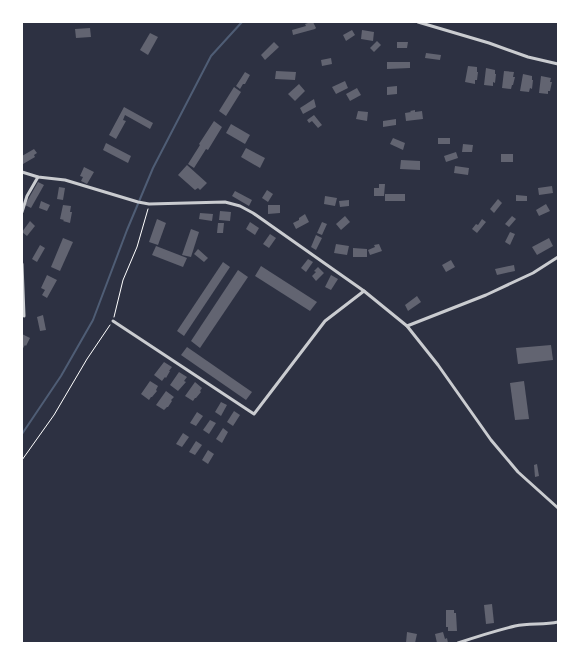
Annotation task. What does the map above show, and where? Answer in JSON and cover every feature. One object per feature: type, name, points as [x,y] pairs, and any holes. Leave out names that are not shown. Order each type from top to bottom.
[{"type":"street","points":[[418,22],[489,43],[528,57],[558,64]]},
{"type":"street","points":[[22,172],[65,180],[149,204],[225,202],[240,206],[252,213],[364,292],[407,326],[438,365],[492,440],[518,472],[558,508]]},
{"type":"street","points":[[22,212],[27,196],[38,176]]},
{"type":"street","points":[[407,326],[486,295],[533,273],[558,258]]},
{"type":"street","points":[[22,264],[24,316]]},
{"type":"street","points":[[113,321],[254,414],[325,321],[364,292]]},
{"type":"street","points":[[458,643],[515,626],[528,624],[551,624],[558,622]]},
{"type":"path","points":[[22,460],[54,415],[87,360],[113,321],[123,280],[137,247],[149,204]]},
{"type":"building","points":[[313,22],[316,28],[315,29],[293,35],[292,30],[306,26],[305,24]]},
{"type":"building","points":[[90,28],[91,37],[76,38],[75,29]]},
{"type":"building","points":[[352,30],[355,35],[346,41],[343,35]]},
{"type":"building","points":[[362,30],[374,32],[373,41],[361,39]]},
{"type":"building","points":[[150,33],[158,37],[148,55],[140,50]]},
{"type":"building","points":[[377,41],[381,45],[374,52],[370,48]]},
{"type":"building","points":[[274,42],[279,47],[265,60],[261,55]]},
{"type":"building","points":[[397,42],[408,42],[407,48],[397,48]]},
{"type":"building","points":[[426,53],[441,55],[440,60],[425,58]]},
{"type":"building","points":[[331,58],[332,64],[322,66],[321,60]]},
{"type":"building","points":[[387,62],[410,62],[410,68],[387,69]]},
{"type":"building","points":[[468,66],[477,67],[478,72],[475,84],[465,82]]},
{"type":"building","points":[[486,68],[495,70],[495,83],[493,82],[493,86],[484,85]]},
{"type":"building","points":[[276,71],[296,72],[295,80],[275,79]]},
{"type":"building","points":[[504,71],[514,72],[513,77],[515,77],[511,89],[502,88]]},
{"type":"building","points":[[245,72],[250,75],[240,89],[236,86]]},
{"type":"building","points":[[523,74],[532,76],[532,89],[530,88],[529,92],[520,91]]},
{"type":"building","points":[[541,76],[551,78],[550,82],[552,82],[548,94],[539,93]]},
{"type":"building","points":[[345,81],[348,88],[336,94],[332,87]]},
{"type":"building","points":[[299,84],[305,91],[295,101],[288,94]]},
{"type":"building","points":[[397,86],[397,94],[387,95],[387,87]]},
{"type":"building","points":[[234,87],[241,92],[226,116],[219,111]]},
{"type":"building","points":[[357,88],[361,95],[350,101],[346,94]]},
{"type":"building","points":[[314,99],[316,107],[303,114],[300,108]]},
{"type":"building","points":[[124,107],[153,123],[150,129],[125,115],[123,120],[126,121],[116,139],[109,135]]},
{"type":"building","points":[[415,110],[415,112],[422,111],[423,119],[406,121],[405,113]]},
{"type":"building","points":[[358,111],[368,112],[367,121],[356,119]]},
{"type":"building","points":[[314,115],[322,125],[318,128],[312,121],[309,123],[307,120]]},
{"type":"building","points":[[396,119],[396,125],[383,127],[383,121]]},
{"type":"building","points":[[214,121],[222,127],[208,150],[206,149],[194,168],[188,164]]},
{"type":"building","points":[[231,124],[250,135],[245,144],[226,133]]},
{"type":"building","points":[[393,138],[405,143],[403,150],[390,144]]},
{"type":"building","points":[[438,138],[450,138],[450,144],[438,144]]},
{"type":"building","points":[[106,143],[131,156],[128,163],[103,150]]},
{"type":"building","points":[[463,144],[473,145],[472,152],[462,152]]},
{"type":"building","points":[[246,148],[265,158],[260,168],[241,157]]},
{"type":"building","points":[[34,149],[37,153],[34,155],[35,157],[23,164],[22,156]]},
{"type":"building","points":[[456,152],[458,158],[446,162],[444,156]]},
{"type":"building","points":[[501,154],[513,154],[513,162],[501,162]]},
{"type":"building","points":[[401,160],[420,161],[420,170],[400,169]]},
{"type":"building","points":[[187,165],[207,183],[200,190],[198,188],[195,190],[178,175]]},
{"type":"building","points":[[455,166],[469,168],[468,175],[454,173]]},
{"type":"building","points":[[84,167],[94,172],[87,184],[81,181],[83,177],[80,176]]},
{"type":"building","points":[[38,182],[44,185],[31,208],[25,205]]},
{"type":"building","points":[[379,184],[385,184],[384,196],[374,196],[374,188],[379,188]]},
{"type":"building","points":[[552,186],[553,193],[539,195],[538,188]]},
{"type":"building","points":[[59,187],[65,188],[63,200],[57,199]]},
{"type":"building","points":[[267,190],[273,194],[268,202],[262,198]]},
{"type":"building","points":[[235,191],[252,200],[249,206],[232,196]]},
{"type":"building","points":[[385,194],[405,194],[405,201],[385,201]]},
{"type":"building","points":[[516,195],[527,196],[527,201],[516,201]]},
{"type":"building","points":[[325,196],[337,198],[335,206],[324,204]]},
{"type":"building","points":[[498,199],[502,203],[494,213],[490,209]]},
{"type":"building","points":[[349,200],[349,206],[340,207],[339,201]]},
{"type":"building","points":[[41,201],[50,205],[47,211],[39,208]]},
{"type":"building","points":[[546,204],[550,211],[539,216],[536,210]]},
{"type":"building","points":[[63,205],[71,206],[70,212],[72,212],[70,223],[60,219]]},
{"type":"building","points":[[268,205],[280,205],[280,213],[268,214]]},
{"type":"building","points":[[220,211],[231,212],[230,221],[219,220]]},
{"type":"building","points":[[200,213],[213,214],[212,221],[199,219]]},
{"type":"building","points":[[305,214],[309,222],[296,229],[293,223]]},
{"type":"building","points":[[345,216],[350,222],[341,230],[336,224]]},
{"type":"building","points":[[512,216],[516,219],[509,227],[505,224]]},
{"type":"building","points":[[157,219],[166,223],[158,245],[149,242]]},
{"type":"building","points":[[482,219],[486,222],[477,233],[472,229],[476,224],[478,225]]},
{"type":"building","points":[[30,221],[35,226],[27,236],[22,232]]},
{"type":"building","points":[[250,222],[259,228],[255,235],[246,229]]},
{"type":"building","points":[[322,222],[327,224],[322,235],[317,233]]},
{"type":"building","points":[[218,223],[224,223],[223,233],[217,233]]},
{"type":"building","points":[[191,229],[199,232],[191,257],[182,255]]},
{"type":"building","points":[[510,232],[515,234],[510,245],[505,242]]},
{"type":"building","points":[[270,234],[276,238],[269,248],[263,244]]},
{"type":"building","points":[[316,235],[322,238],[316,250],[311,247]]},
{"type":"building","points":[[63,238],[73,242],[60,271],[51,267]]},
{"type":"building","points":[[549,238],[553,246],[537,255],[532,247]]},
{"type":"building","points":[[336,244],[349,246],[347,255],[334,253]]},
{"type":"building","points":[[379,244],[382,251],[370,255],[368,250],[375,247],[374,245]]},
{"type":"building","points":[[40,245],[45,248],[37,262],[32,259]]},
{"type":"building","points":[[156,246],[187,258],[183,267],[152,255]]},
{"type":"building","points":[[353,248],[367,249],[367,257],[353,257]]},
{"type":"building","points":[[198,249],[208,258],[204,262],[194,254]]},
{"type":"building","points":[[308,259],[313,262],[306,272],[301,268]]},
{"type":"building","points":[[451,260],[455,267],[446,272],[442,265]]},
{"type":"building","points":[[223,262],[230,267],[184,336],[177,331]]},
{"type":"building","points":[[514,265],[515,271],[497,275],[495,269]]},
{"type":"building","points":[[261,266],[317,302],[310,311],[255,276]]},
{"type":"building","points":[[318,267],[324,273],[316,281],[312,276]]},
{"type":"building","points":[[238,270],[248,277],[200,348],[191,341]]},
{"type":"building","points":[[47,275],[57,280],[47,298],[42,295],[45,290],[41,288]]},
{"type":"building","points":[[331,275],[338,279],[331,290],[325,287]]},
{"type":"building","points":[[417,296],[421,302],[408,311],[405,305]]},
{"type":"building","points":[[43,315],[46,330],[40,331],[37,317]]},
{"type":"building","points":[[22,334],[30,338],[22,350]]},
{"type":"building","points":[[551,345],[553,360],[518,364],[516,348]]},
{"type":"building","points":[[187,347],[252,392],[246,400],[181,355]]},
{"type":"building","points":[[164,362],[172,367],[166,378],[165,377],[162,381],[154,375]]},
{"type":"building","points":[[179,372],[187,377],[184,381],[186,382],[178,391],[170,385]]},
{"type":"building","points":[[150,381],[158,386],[157,391],[149,400],[141,394]]},
{"type":"building","points":[[524,381],[529,419],[515,420],[510,383]]},
{"type":"building","points":[[195,382],[202,388],[200,391],[201,392],[193,401],[185,396]]},
{"type":"building","points":[[166,391],[174,397],[168,407],[164,410],[156,405]]},
{"type":"building","points":[[221,402],[227,405],[221,416],[215,412]]},
{"type":"building","points":[[234,411],[240,415],[233,426],[227,422]]},
{"type":"building","points":[[197,412],[203,416],[196,426],[190,423]]},
{"type":"building","points":[[210,420],[216,423],[209,434],[203,430]]},
{"type":"building","points":[[223,428],[228,432],[222,443],[216,439]]},
{"type":"building","points":[[183,433],[189,437],[182,447],[176,444]]},
{"type":"building","points":[[196,441],[202,445],[195,455],[189,452]]},
{"type":"building","points":[[208,450],[214,454],[208,464],[202,460]]},
{"type":"building","points":[[537,464],[539,476],[535,477],[534,465]]},
{"type":"building","points":[[492,604],[494,623],[486,624],[484,605]]},
{"type":"building","points":[[446,610],[454,610],[454,613],[456,613],[457,631],[448,631],[448,627],[446,627]]},
{"type":"building","points":[[407,632],[417,634],[415,643],[406,643]]},
{"type":"building","points":[[443,632],[448,643],[437,643],[435,634]]},
{"type":"waterway","points":[[22,434],[61,376],[93,320],[127,230],[153,168],[211,56],[242,22]]}]
